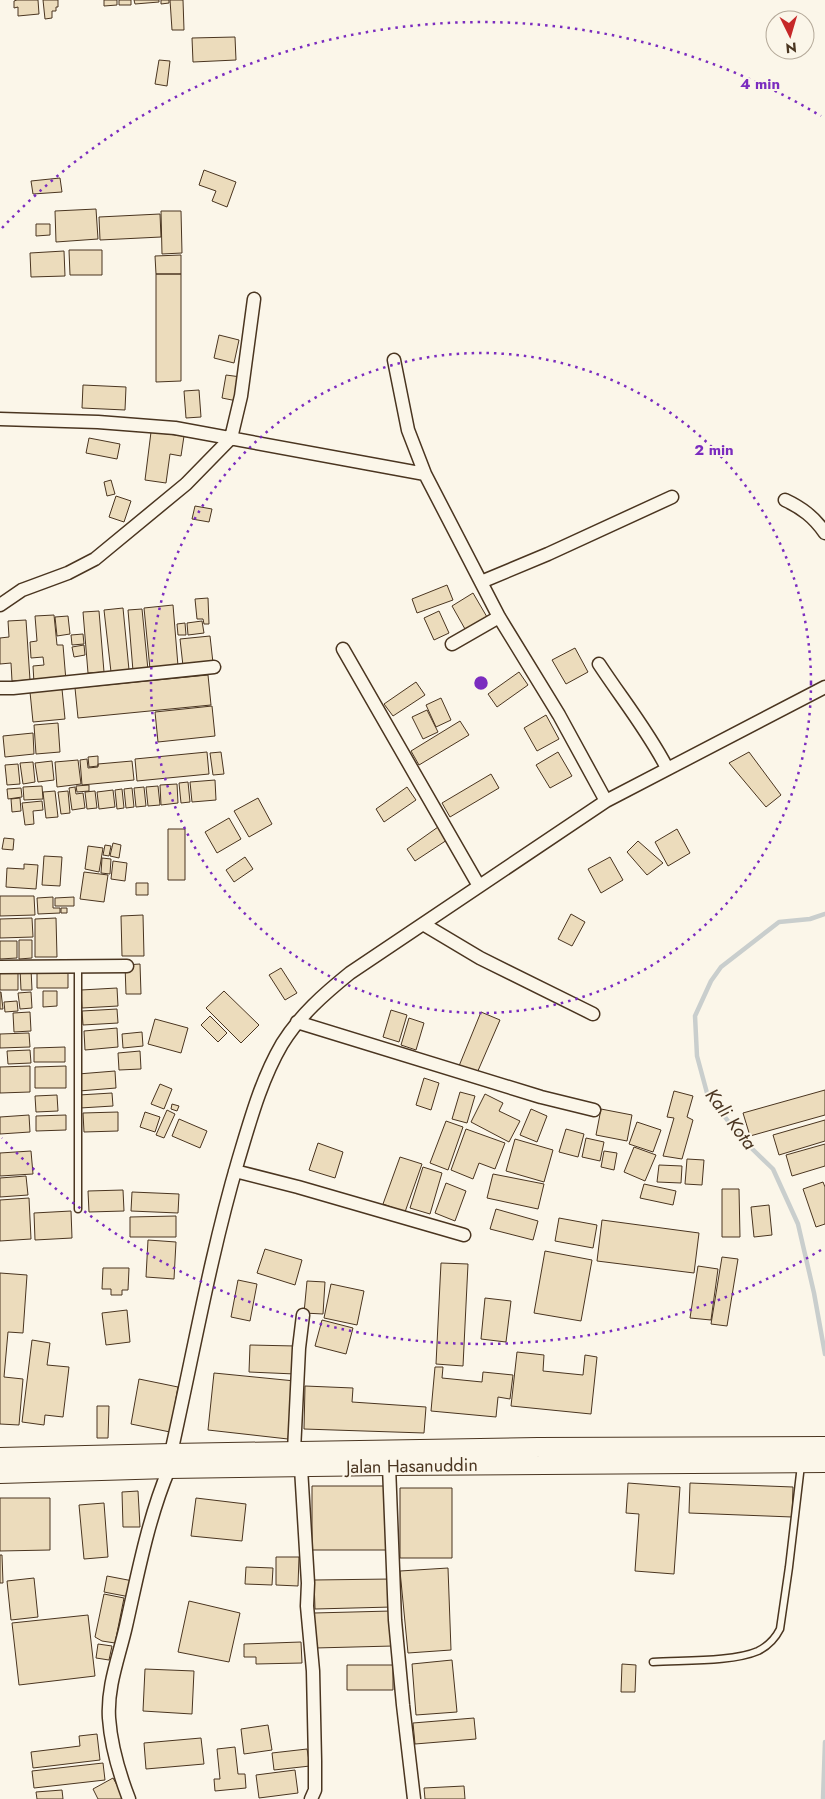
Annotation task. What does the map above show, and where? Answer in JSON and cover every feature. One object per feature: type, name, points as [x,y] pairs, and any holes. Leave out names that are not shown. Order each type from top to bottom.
[{"type":"street","points":[[0,605],[22,590],[68,573],[95,559],[186,484],[231,438],[241,396],[254,299]]},
{"type":"street","points":[[394,360],[408,430],[425,474],[499,616],[559,715],[606,801]]},
{"type":"street","points":[[0,419],[98,422],[175,428],[425,474]]},
{"type":"street","points":[[481,582],[548,554],[672,497]]},
{"type":"street","points":[[785,500],[807,512],[816,520],[825,533]]},
{"type":"street","points":[[452,644],[499,616]]},
{"type":"street","points":[[343,648],[480,886]]},
{"type":"street","points":[[599,664],[654,742],[667,768]]},
{"type":"street","points":[[0,688],[214,667]]},
{"type":"street","points":[[129,1799],[118,1770],[109,1718],[110,1693],[114,1670],[158,1494],[170,1461],[216,1239],[235,1171],[267,1074],[283,1044],[297,1022],[323,995],[350,973],[606,801],[825,687]]},
{"type":"street","points":[[423,924],[480,958],[593,1014]]},
{"type":"street","points":[[0,967],[127,966]]},
{"type":"street","points":[[297,1022],[540,1097],[594,1110]]},
{"type":"street","points":[[235,1171],[317,1192],[464,1236]]},
{"type":"street","points":[[294,1451],[299,1348],[303,1315]]},
{"type":"street","name":"Jalan Hasanuddin","points":[[0,1474],[294,1451],[815,1457]]},
{"type":"street","name":"Jalan Hasanuddin","points":[[0,1457],[170,1461],[301,1468],[389,1466],[592,1455]]},
{"type":"street","points":[[389,1466],[395,1620],[414,1799]]},
{"type":"street","points":[[301,1468],[306,1541],[307,1606],[313,1671],[315,1790],[311,1799]]},
{"type":"lane","points":[[78,966],[78,1209]]},
{"type":"lane","points":[[653,1662],[742,1655],[759,1650],[775,1638],[780,1629],[789,1567],[815,1457]]},
{"type":"building","points":[[38,0],[39,14],[18,16],[18,7],[14,8],[14,1]]},
{"type":"building","points":[[43,0],[58,0],[56,11],[52,11],[52,18],[45,19]]},
{"type":"building","points":[[104,0],[117,0],[117,5],[104,6]]},
{"type":"building","points":[[119,0],[131,0],[131,5],[119,5]]},
{"type":"building","points":[[134,0],[159,0],[159,2],[135,4]]},
{"type":"building","points":[[161,0],[169,0],[169,3],[161,4]]},
{"type":"building","points":[[170,0],[183,0],[184,30],[172,30]]},
{"type":"building","points":[[235,37],[236,60],[193,62],[192,38]]},
{"type":"building","points":[[159,60],[170,61],[167,86],[155,84]]},
{"type":"building","points":[[204,170],[236,182],[227,207],[212,201],[216,191],[199,185]]},
{"type":"building","points":[[60,178],[62,192],[33,194],[31,181]]},
{"type":"building","points":[[96,209],[98,239],[56,242],[55,211]]},
{"type":"building","points":[[161,211],[181,211],[182,253],[162,254]]},
{"type":"building","points":[[160,214],[161,237],[100,240],[99,217]]},
{"type":"building","points":[[36,224],[50,224],[50,235],[36,236]]},
{"type":"building","points":[[69,250],[102,250],[102,275],[70,275]]},
{"type":"building","points":[[64,251],[65,276],[31,277],[30,253]]},
{"type":"building","points":[[181,255],[181,274],[156,274],[155,256]]},
{"type":"building","points":[[156,274],[181,274],[181,381],[156,382]]},
{"type":"building","points":[[219,335],[239,340],[234,363],[214,358]]},
{"type":"building","points":[[226,375],[241,377],[237,401],[222,398]]},
{"type":"building","points":[[83,385],[126,387],[125,410],[82,408]]},
{"type":"building","points":[[199,390],[201,417],[186,418],[184,391]]},
{"type":"building","points":[[151,432],[184,436],[181,456],[170,454],[166,483],[145,480]]},
{"type":"building","points":[[89,438],[120,444],[117,459],[86,453]]},
{"type":"building","points":[[111,480],[115,494],[107,496],[104,482]]},
{"type":"building","points":[[116,496],[131,501],[124,522],[109,517]]},
{"type":"building","points":[[195,506],[212,509],[209,522],[192,519]]},
{"type":"building","points":[[447,585],[453,600],[417,613],[412,599]]},
{"type":"building","points":[[473,593],[487,617],[465,629],[452,606]]},
{"type":"building","points":[[208,598],[209,624],[204,624],[203,619],[197,619],[195,599]]},
{"type":"building","points":[[173,605],[178,666],[150,669],[144,608]]},
{"type":"building","points":[[123,608],[129,670],[111,672],[104,610]]},
{"type":"building","points":[[142,609],[148,670],[133,671],[128,610]]},
{"type":"building","points":[[99,611],[104,672],[88,673],[83,612]]},
{"type":"building","points":[[439,611],[449,633],[434,640],[424,618]]},
{"type":"building","points":[[54,615],[57,645],[63,645],[66,681],[34,683],[33,666],[44,665],[43,657],[31,658],[30,642],[37,641],[35,616]]},
{"type":"building","points":[[68,616],[70,634],[57,636],[55,617]]},
{"type":"building","points":[[26,620],[30,680],[12,681],[11,663],[0,664],[0,638],[9,637],[8,621]]},
{"type":"building","points":[[202,621],[204,633],[188,635],[187,623]]},
{"type":"building","points":[[185,623],[186,635],[178,635],[177,624]]},
{"type":"building","points":[[83,634],[84,644],[72,645],[71,635]]},
{"type":"building","points":[[210,636],[213,663],[183,666],[180,639]]},
{"type":"building","points":[[84,645],[85,655],[74,657],[72,647]]},
{"type":"building","points":[[575,648],[588,672],[566,684],[552,660]]},
{"type":"building","points":[[519,672],[528,685],[497,707],[488,694]]},
{"type":"building","points":[[208,675],[211,705],[78,718],[75,688]]},
{"type":"building","points":[[416,682],[425,695],[393,716],[384,704]]},
{"type":"building","points":[[62,689],[65,719],[33,722],[30,692]]},
{"type":"building","points":[[441,698],[451,720],[436,727],[426,705]]},
{"type":"building","points":[[212,706],[215,736],[158,742],[155,712]]},
{"type":"building","points":[[427,710],[438,732],[423,739],[412,717]]},
{"type":"building","points":[[546,715],[559,739],[537,751],[524,728]]},
{"type":"building","points":[[460,721],[469,735],[419,765],[411,751]]},
{"type":"building","points":[[58,723],[60,752],[36,754],[34,725]]},
{"type":"building","points":[[33,733],[34,754],[5,757],[3,736]]},
{"type":"building","points":[[207,752],[209,774],[137,781],[135,759]]},
{"type":"building","points":[[221,752],[224,774],[213,775],[210,753]]},
{"type":"building","points":[[558,752],[572,776],[550,788],[536,765]]},
{"type":"building","points":[[749,752],[781,795],[766,807],[729,763]]},
{"type":"building","points":[[98,756],[98,766],[89,767],[88,757]]},
{"type":"building","points":[[87,759],[88,768],[98,767],[98,764],[132,761],[134,780],[82,785],[80,760]]},
{"type":"building","points":[[78,760],[81,784],[57,787],[55,762]]},
{"type":"building","points":[[52,761],[54,780],[38,782],[35,763]]},
{"type":"building","points":[[33,762],[35,782],[23,784],[20,763]]},
{"type":"building","points":[[18,764],[20,784],[7,785],[5,765]]},
{"type":"building","points":[[491,774],[499,788],[450,817],[442,803]]},
{"type":"building","points":[[215,780],[216,800],[192,802],[190,782]]},
{"type":"building","points":[[188,782],[190,802],[181,803],[179,783]]},
{"type":"building","points":[[177,784],[178,803],[161,805],[160,785]]},
{"type":"building","points":[[89,785],[89,791],[77,792],[76,786]]},
{"type":"building","points":[[42,786],[43,799],[24,800],[23,787]]},
{"type":"building","points":[[158,786],[160,805],[148,806],[146,787]]},
{"type":"building","points":[[75,787],[76,794],[83,793],[85,808],[72,810],[69,788]]},
{"type":"building","points":[[144,787],[146,806],[136,807],[134,788]]},
{"type":"building","points":[[407,787],[416,800],[384,822],[376,809]]},
{"type":"building","points":[[21,788],[22,797],[8,799],[7,789]]},
{"type":"building","points":[[132,788],[134,807],[126,808],[124,789]]},
{"type":"building","points":[[122,789],[124,808],[117,809],[115,790]]},
{"type":"building","points":[[113,790],[115,807],[99,809],[97,792]]},
{"type":"building","points":[[55,791],[58,817],[46,818],[43,792]]},
{"type":"building","points":[[68,791],[70,813],[61,814],[58,792]]},
{"type":"building","points":[[95,791],[97,808],[87,809],[85,792]]},
{"type":"building","points":[[20,798],[21,811],[12,812],[11,799]]},
{"type":"building","points":[[258,798],[272,824],[249,837],[234,811]]},
{"type":"building","points":[[42,801],[43,810],[33,811],[34,824],[25,825],[22,803]]},
{"type":"building","points":[[229,818],[241,839],[217,853],[205,832]]},
{"type":"building","points":[[438,827],[447,840],[415,861],[407,849]]},
{"type":"building","points":[[168,829],[185,829],[185,880],[168,880]]},
{"type":"building","points":[[677,829],[690,853],[668,866],[655,842]]},
{"type":"building","points":[[4,838],[14,839],[13,850],[2,849]]},
{"type":"building","points":[[638,841],[663,863],[647,875],[627,852]]},
{"type":"building","points":[[113,843],[121,845],[119,858],[110,856]]},
{"type":"building","points":[[105,845],[111,846],[109,856],[103,855]]},
{"type":"building","points":[[88,846],[103,848],[99,872],[85,869]]},
{"type":"building","points":[[44,856],[62,857],[60,886],[42,885]]},
{"type":"building","points":[[245,857],[253,869],[234,882],[226,870]]},
{"type":"building","points":[[610,857],[623,880],[601,893],[588,869]]},
{"type":"building","points":[[102,858],[111,859],[110,874],[101,873]]},
{"type":"building","points":[[113,861],[127,863],[125,881],[111,879]]},
{"type":"building","points":[[24,864],[38,865],[36,889],[6,887],[7,868],[24,869]]},
{"type":"building","points":[[84,872],[108,875],[104,902],[80,899]]},
{"type":"building","points":[[136,883],[148,883],[148,895],[136,895]]},
{"type":"building","points":[[0,896],[34,896],[35,915],[0,916]]},
{"type":"building","points":[[53,897],[53,908],[60,908],[60,913],[38,914],[37,898]]},
{"type":"building","points":[[74,897],[74,906],[55,906],[55,898]]},
{"type":"building","points":[[61,908],[67,908],[67,913],[61,913]]},
{"type":"building","points":[[571,914],[585,922],[572,946],[558,939]]},
{"type":"building","points":[[143,915],[144,956],[122,956],[121,916]]},
{"type":"building","points":[[32,918],[33,937],[0,938],[0,919]]},
{"type":"building","points":[[56,918],[57,957],[35,957],[35,919]]},
{"type":"building","points":[[19,940],[32,940],[32,958],[19,959]]},
{"type":"building","points":[[0,941],[17,941],[17,958],[0,959]]},
{"type":"building","points":[[140,964],[141,994],[126,994],[125,965]]},
{"type":"building","points":[[281,968],[297,993],[285,1000],[269,975]]},
{"type":"building","points":[[20,969],[31,969],[32,990],[21,990]]},
{"type":"building","points":[[37,969],[68,969],[68,988],[37,988]]},
{"type":"building","points":[[0,971],[18,971],[18,990],[0,990]]},
{"type":"building","points":[[117,988],[118,1006],[82,1008],[81,990]]},
{"type":"building","points":[[43,991],[57,991],[57,1006],[43,1007]]},
{"type":"building","points":[[224,991],[259,1025],[241,1043],[206,1008]]},
{"type":"building","points":[[1,992],[3,1009],[0,1009]]},
{"type":"building","points":[[31,992],[32,1008],[20,1009],[18,993]]},
{"type":"building","points":[[17,1001],[18,1011],[5,1012],[4,1002]]},
{"type":"building","points":[[117,1009],[118,1023],[83,1025],[82,1011]]},
{"type":"building","points":[[391,1010],[407,1015],[399,1042],[383,1037]]},
{"type":"building","points":[[30,1012],[31,1031],[14,1032],[13,1013]]},
{"type":"building","points":[[481,1012],[500,1020],[477,1073],[459,1066]]},
{"type":"building","points":[[210,1016],[227,1033],[218,1042],[201,1025]]},
{"type":"building","points":[[409,1018],[424,1023],[416,1050],[401,1045]]},
{"type":"building","points":[[155,1019],[188,1028],[181,1053],[148,1044]]},
{"type":"building","points":[[117,1028],[118,1047],[85,1050],[84,1031]]},
{"type":"building","points":[[142,1032],[143,1046],[123,1048],[122,1034]]},
{"type":"building","points":[[29,1033],[30,1047],[0,1048],[0,1034]]},
{"type":"building","points":[[65,1047],[65,1062],[34,1062],[34,1048]]},
{"type":"building","points":[[30,1050],[31,1063],[8,1064],[7,1051]]},
{"type":"building","points":[[140,1051],[141,1069],[119,1070],[118,1053]]},
{"type":"building","points":[[30,1066],[30,1092],[0,1093],[0,1067]]},
{"type":"building","points":[[66,1066],[66,1088],[35,1088],[35,1067]]},
{"type":"building","points":[[115,1071],[116,1088],[79,1091],[78,1074]]},
{"type":"building","points":[[424,1078],[439,1083],[431,1110],[416,1105]]},
{"type":"building","points":[[160,1084],[172,1089],[164,1109],[151,1104]]},
{"type":"building","points":[[825,1090],[825,1115],[750,1136],[743,1113]]},
{"type":"building","points":[[674,1091],[693,1096],[687,1117],[693,1120],[682,1159],[663,1156],[674,1118],[667,1117]]},
{"type":"building","points":[[460,1092],[475,1096],[467,1123],[452,1119]]},
{"type":"building","points":[[112,1093],[113,1106],[80,1108],[79,1095]]},
{"type":"building","points":[[485,1094],[503,1103],[499,1111],[520,1121],[509,1142],[471,1122]]},
{"type":"building","points":[[57,1095],[58,1111],[36,1112],[35,1096]]},
{"type":"building","points":[[172,1104],[179,1106],[177,1111],[171,1109]]},
{"type":"building","points":[[531,1109],[547,1116],[537,1142],[520,1135]]},
{"type":"building","points":[[601,1109],[632,1115],[627,1141],[596,1135]]},
{"type":"building","points":[[167,1110],[175,1114],[164,1138],[156,1135]]},
{"type":"building","points":[[118,1112],[118,1131],[84,1132],[83,1113]]},
{"type":"building","points":[[145,1112],[160,1117],[155,1132],[140,1127]]},
{"type":"building","points":[[29,1115],[30,1132],[0,1134],[0,1117]]},
{"type":"building","points":[[66,1115],[66,1130],[36,1131],[36,1116]]},
{"type":"building","points":[[179,1119],[207,1131],[200,1148],[172,1136]]},
{"type":"building","points":[[825,1120],[825,1141],[779,1155],[773,1135]]},
{"type":"building","points":[[446,1121],[463,1127],[448,1170],[430,1163]]},
{"type":"building","points":[[637,1122],[661,1130],[653,1152],[629,1144]]},
{"type":"building","points":[[466,1129],[505,1143],[495,1169],[479,1163],[473,1179],[451,1170]]},
{"type":"building","points":[[566,1129],[584,1134],[578,1157],[559,1152]]},
{"type":"building","points":[[586,1138],[604,1142],[600,1161],[582,1157]]},
{"type":"building","points":[[515,1139],[553,1150],[544,1182],[506,1171]]},
{"type":"building","points":[[318,1143],[343,1152],[335,1178],[309,1170]]},
{"type":"building","points":[[825,1144],[825,1166],[792,1176],[786,1155]]},
{"type":"building","points":[[634,1147],[656,1155],[645,1181],[624,1172]]},
{"type":"building","points":[[31,1151],[33,1174],[0,1176],[0,1153]]},
{"type":"building","points":[[604,1151],[617,1153],[614,1170],[601,1167]]},
{"type":"building","points":[[400,1157],[422,1164],[405,1212],[383,1204]]},
{"type":"building","points":[[687,1159],[704,1160],[702,1185],[685,1184]]},
{"type":"building","points":[[659,1165],[682,1166],[681,1183],[657,1182]]},
{"type":"building","points":[[423,1167],[442,1173],[430,1214],[410,1208]]},
{"type":"building","points":[[493,1174],[544,1184],[538,1209],[487,1198]]},
{"type":"building","points":[[26,1176],[28,1195],[0,1197],[0,1178]]},
{"type":"building","points":[[823,1182],[825,1187],[825,1224],[816,1227],[803,1189]]},
{"type":"building","points":[[446,1183],[466,1191],[455,1221],[435,1213]]},
{"type":"building","points":[[644,1184],[676,1191],[673,1205],[640,1198]]},
{"type":"building","points":[[722,1189],[739,1189],[740,1237],[722,1237]]},
{"type":"building","points":[[123,1190],[124,1211],[89,1212],[88,1191]]},
{"type":"building","points":[[132,1192],[179,1194],[178,1213],[131,1211]]},
{"type":"building","points":[[29,1198],[31,1239],[0,1241],[0,1200]]},
{"type":"building","points":[[769,1205],[772,1235],[754,1237],[751,1207]]},
{"type":"building","points":[[496,1209],[538,1221],[533,1240],[490,1229]]},
{"type":"building","points":[[71,1211],[72,1238],[35,1240],[34,1213]]},
{"type":"building","points":[[176,1216],[176,1237],[130,1237],[130,1217]]},
{"type":"building","points":[[559,1218],[597,1225],[593,1248],[555,1241]]},
{"type":"building","points":[[602,1220],[699,1233],[694,1273],[597,1261]]},
{"type":"building","points":[[148,1240],[176,1242],[174,1279],[146,1277]]},
{"type":"building","points":[[265,1249],[302,1260],[295,1285],[257,1273]]},
{"type":"building","points":[[545,1251],[592,1260],[581,1321],[534,1313]]},
{"type":"building","points":[[722,1257],[738,1259],[727,1326],[711,1324]]},
{"type":"building","points":[[441,1263],[468,1264],[463,1366],[436,1364]]},
{"type":"building","points":[[698,1266],[718,1269],[711,1320],[690,1318]]},
{"type":"building","points":[[103,1268],[129,1268],[128,1290],[122,1290],[122,1295],[111,1295],[111,1289],[102,1289]]},
{"type":"building","points":[[0,1273],[27,1275],[23,1333],[8,1332],[4,1377],[23,1379],[19,1425],[0,1424]]},
{"type":"building","points":[[238,1280],[257,1284],[250,1321],[231,1317]]},
{"type":"building","points":[[307,1281],[325,1282],[323,1314],[304,1313]]},
{"type":"building","points":[[331,1284],[364,1291],[357,1325],[324,1318]]},
{"type":"building","points":[[485,1298],[511,1301],[506,1342],[481,1339]]},
{"type":"building","points":[[127,1310],[130,1342],[106,1345],[102,1313]]},
{"type":"building","points":[[322,1320],[353,1328],[346,1354],[315,1346]]},
{"type":"building","points":[[32,1340],[50,1343],[47,1365],[69,1367],[63,1417],[45,1415],[44,1425],[22,1422]]},
{"type":"building","points":[[250,1345],[295,1346],[295,1374],[249,1372]]},
{"type":"building","points":[[517,1352],[544,1355],[543,1371],[583,1375],[585,1355],[597,1357],[591,1414],[511,1406]]},
{"type":"building","points":[[435,1367],[443,1367],[442,1378],[482,1382],[483,1372],[513,1375],[510,1399],[498,1397],[496,1417],[431,1411]]},
{"type":"building","points":[[214,1373],[295,1381],[288,1439],[208,1430]]},
{"type":"building","points":[[139,1379],[178,1387],[170,1432],[131,1424]]},
{"type":"building","points":[[305,1386],[353,1388],[352,1402],[426,1407],[424,1433],[304,1429]]},
{"type":"building","points":[[97,1406],[109,1406],[108,1438],[97,1438]]},
{"type":"building","points":[[628,1483],[680,1487],[674,1574],[635,1571],[639,1514],[626,1513]]},
{"type":"building","points":[[690,1483],[793,1487],[792,1517],[689,1513]]},
{"type":"building","points":[[312,1486],[386,1486],[386,1550],[312,1550]]},
{"type":"building","points":[[400,1488],[452,1488],[452,1558],[400,1558]]},
{"type":"building","points":[[138,1491],[140,1527],[123,1527],[122,1492]]},
{"type":"building","points":[[0,1498],[50,1498],[50,1550],[0,1551]]},
{"type":"building","points":[[196,1498],[246,1504],[242,1541],[191,1536]]},
{"type":"building","points":[[104,1503],[108,1557],[84,1559],[79,1505]]},
{"type":"building","points":[[0,1555],[2,1555],[3,1583],[0,1583]]},
{"type":"building","points":[[276,1557],[299,1557],[298,1586],[276,1585]]},
{"type":"building","points":[[246,1567],[273,1568],[272,1585],[245,1584]]},
{"type":"building","points":[[448,1568],[451,1650],[408,1653],[400,1571]]},
{"type":"building","points":[[107,1576],[133,1581],[130,1597],[104,1592]]},
{"type":"building","points":[[34,1578],[38,1617],[11,1620],[7,1581]]},
{"type":"building","points":[[391,1579],[392,1607],[315,1609],[314,1580]]},
{"type":"building","points":[[104,1594],[124,1598],[115,1643],[102,1641],[95,1637]]},
{"type":"building","points":[[189,1601],[240,1613],[229,1662],[178,1652]]},
{"type":"building","points":[[391,1611],[393,1646],[315,1648],[314,1613]]},
{"type":"building","points":[[88,1615],[95,1676],[19,1685],[12,1623]]},
{"type":"building","points":[[301,1642],[302,1663],[256,1664],[256,1657],[244,1657],[244,1644]]},
{"type":"building","points":[[98,1644],[112,1646],[109,1660],[96,1658]]},
{"type":"building","points":[[452,1660],[457,1712],[416,1715],[412,1664]]},
{"type":"building","points":[[622,1664],[636,1665],[635,1692],[621,1692]]},
{"type":"building","points":[[347,1665],[393,1665],[393,1690],[347,1690]]},
{"type":"building","points":[[145,1669],[194,1671],[192,1714],[143,1711]]},
{"type":"building","points":[[474,1718],[476,1739],[415,1744],[413,1723]]},
{"type":"building","points":[[268,1725],[272,1750],[244,1754],[241,1729]]},
{"type":"building","points":[[97,1734],[100,1760],[33,1768],[31,1752],[80,1746],[79,1736]]},
{"type":"building","points":[[201,1738],[204,1764],[146,1769],[144,1743]]},
{"type":"building","points":[[235,1747],[238,1774],[245,1774],[246,1788],[215,1791],[214,1779],[220,1779],[217,1749]]},
{"type":"building","points":[[307,1749],[310,1766],[274,1770],[272,1753]]},
{"type":"building","points":[[103,1763],[105,1780],[34,1788],[32,1771]]},
{"type":"building","points":[[295,1770],[298,1793],[259,1798],[256,1775]]},
{"type":"building","points":[[113,1778],[125,1799],[98,1799],[93,1789]]},
{"type":"building","points":[[464,1786],[465,1799],[425,1799],[424,1788]]},
{"type":"building","points":[[62,1790],[63,1799],[37,1799],[36,1792]]},
{"type":"waterway","name":"Kali Kota","points":[[825,914],[810,919],[779,922],[721,967],[711,981],[695,1016],[697,1056],[707,1093],[740,1137],[773,1169],[798,1224],[814,1293],[825,1354]]},
{"type":"waterway","name":"Kali Kota","points":[[823,1799],[825,1742]]}]
